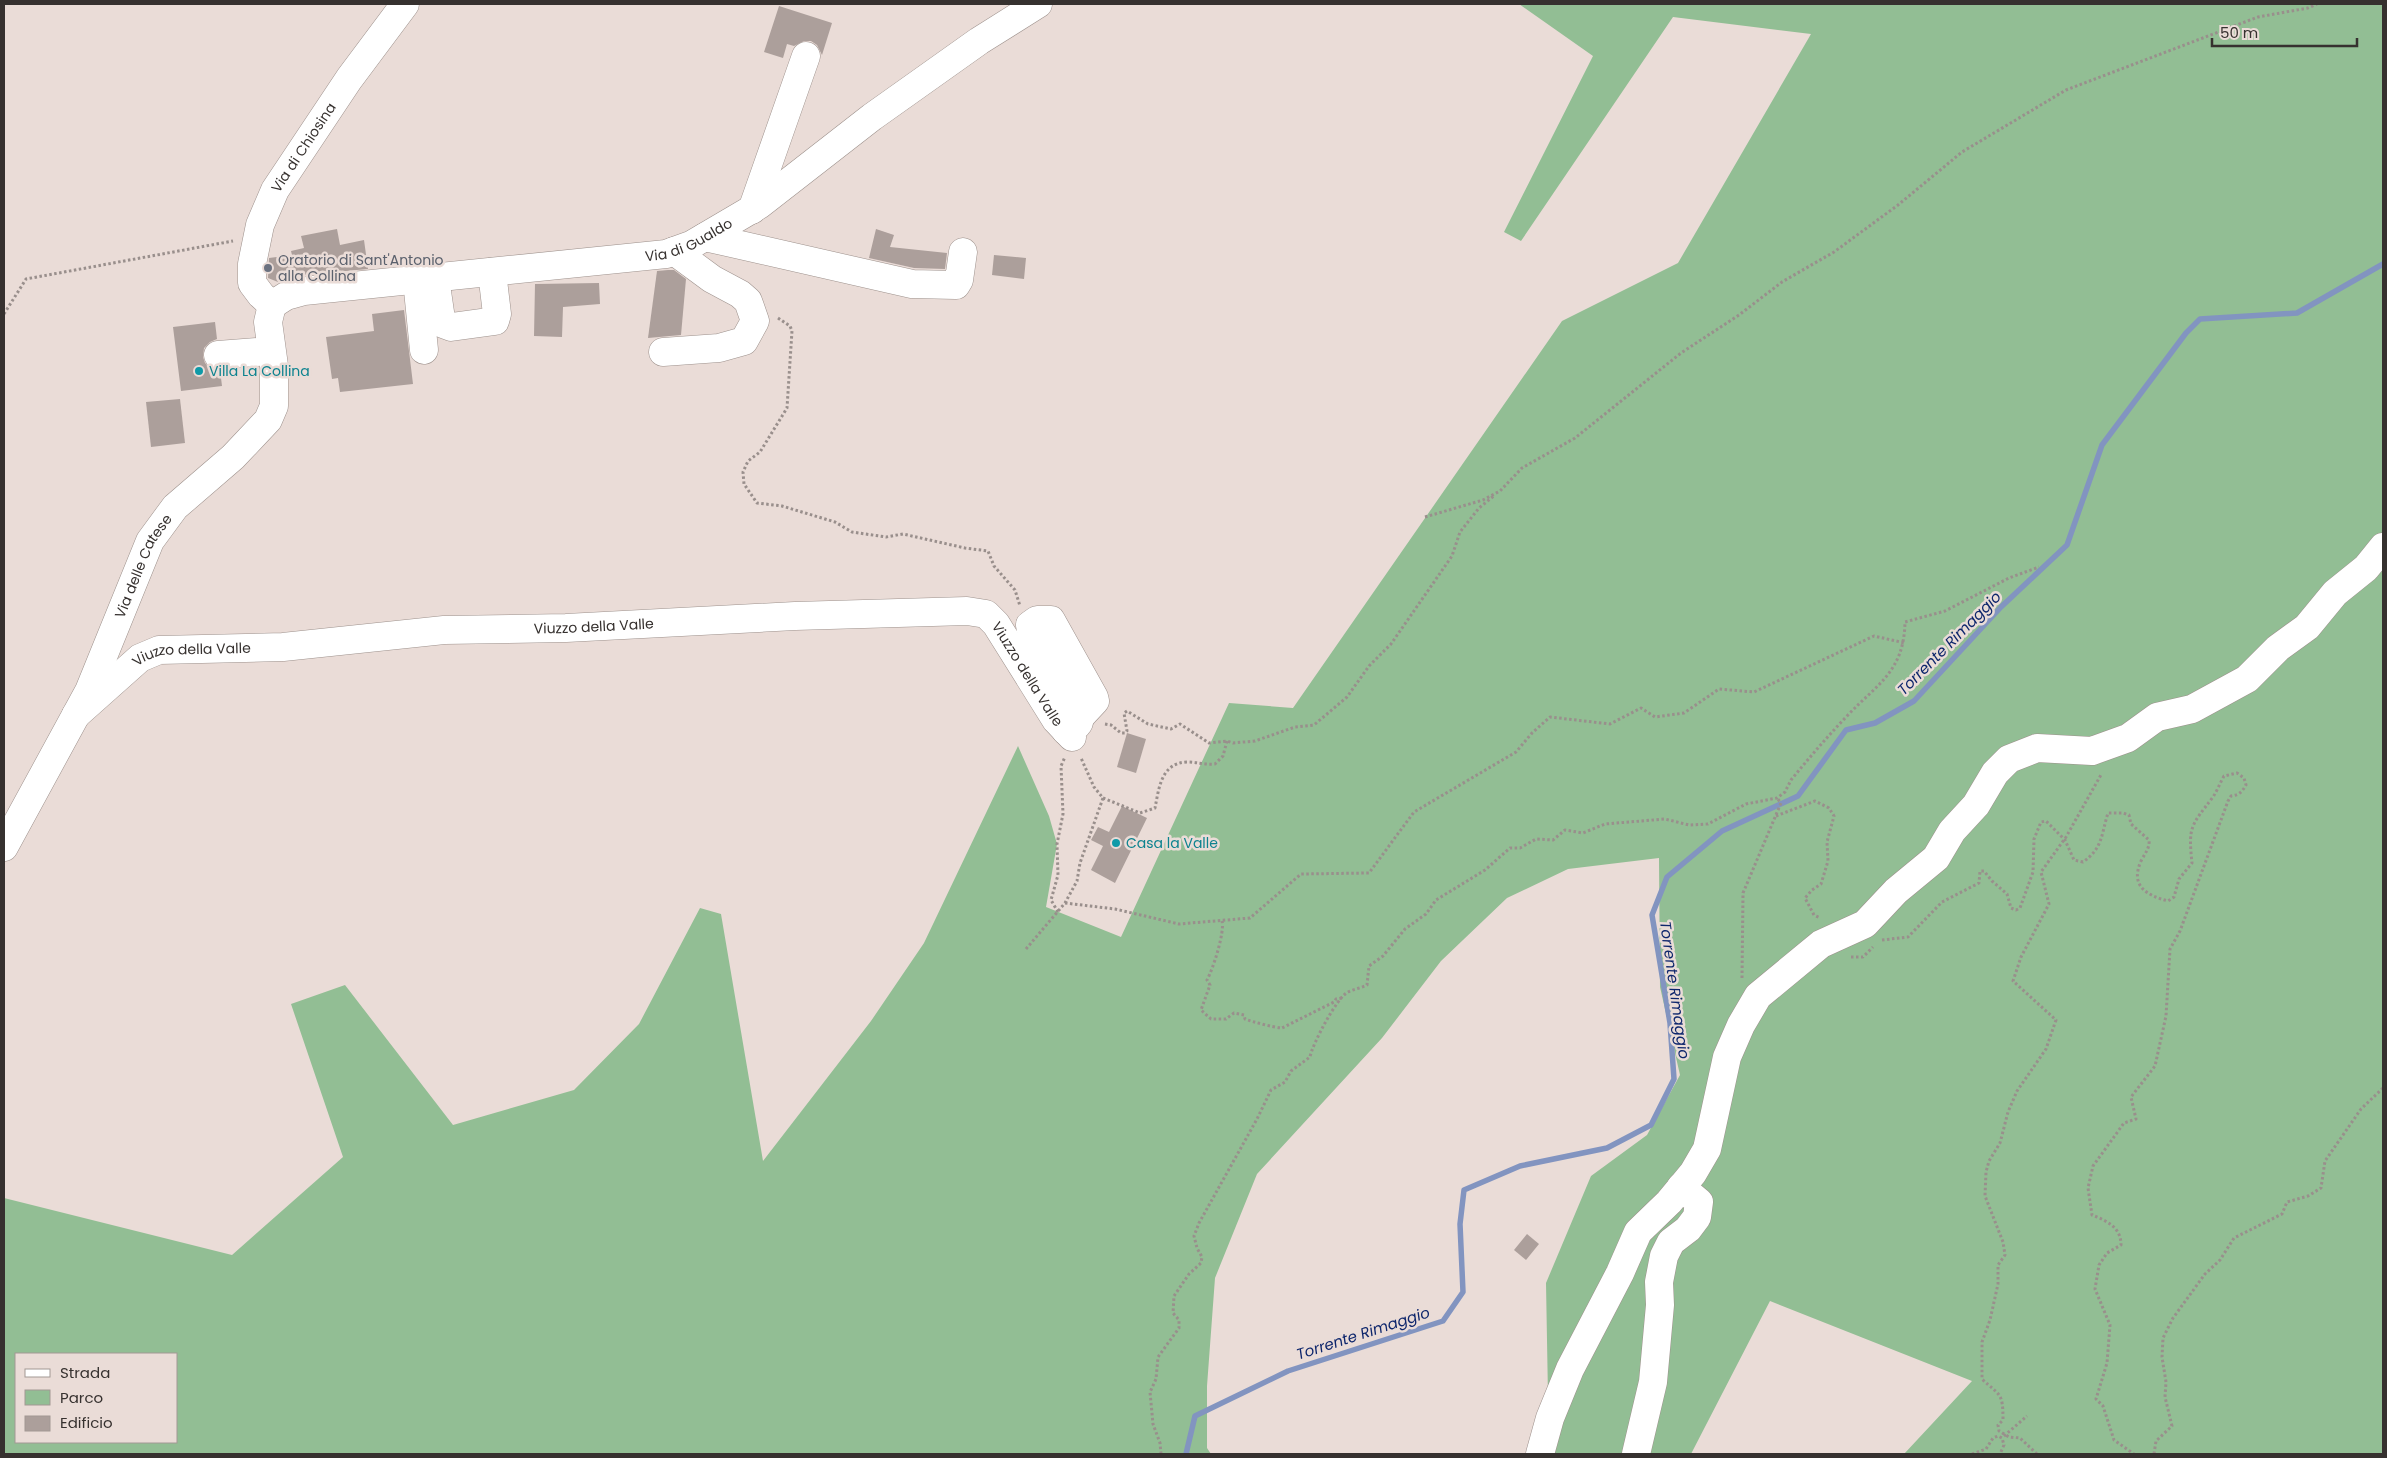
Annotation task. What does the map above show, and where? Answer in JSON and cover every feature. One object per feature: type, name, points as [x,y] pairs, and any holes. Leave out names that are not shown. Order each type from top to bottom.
[{"type":"street","name":"Via di Chiosina","points":[[272,304],[261,295],[252,283],[252,264],[258,236],[275,190],[350,79],[404,4]]},
{"type":"street","name":"Via di Gualdo","points":[[272,304],[286,296],[304,291],[666,254],[674,251],[705,237],[752,210],[872,117],[979,41],[1038,4]]},
{"type":"street","points":[[752,210],[806,56]]},
{"type":"street","points":[[705,237],[912,284],[956,285],[959,280],[963,252]]},
{"type":"street","points":[[663,352],[719,348],[744,341],[755,321],[748,301],[740,294],[712,279],[674,251]]},
{"type":"street","points":[[426,279],[441,319],[446,326],[459,326],[495,321],[497,314],[492,272]]},
{"type":"street","points":[[424,350],[426,279]]},
{"type":"street","name":"Via delle Catese","points":[[4,848],[89,691],[150,541],[175,507],[233,457],[268,420],[274,406],[274,366],[270,351],[268,322],[272,304]]},
{"type":"street","points":[[218,355],[270,351]]},
{"type":"street","points":[[1540,1454],[1550,1418],[1570,1369],[1620,1273],[1638,1232],[1694,1173],[1707,1148],[1727,1057],[1758,996],[1821,944],[1865,924],[1896,891],[1936,858],[1952,831],[1976,805],[1996,773],[2009,759],[2037,748],[2092,751],[2128,738],[2157,717],[2192,708],[2247,679],[2278,648],[2307,627],[2335,593],[2366,568],[2383,547]]},
{"type":"street","name":"Viuzzo della Valle","points":[[76,715],[140,658],[159,650],[283,647],[444,630],[566,628],[795,616],[968,611],[986,614],[996,624],[1056,720],[1074,735]]},
{"type":"street","points":[[1636,1454],[1653,1382],[1660,1305],[1659,1282],[1664,1256],[1671,1242],[1688,1229],[1697,1217],[1699,1202],[1681,1187]]},
{"type":"path","points":[[1058,912],[1051,900],[1058,875],[1057,844],[1063,814],[1061,766],[1074,735],[1090,722],[1111,725],[1118,732],[1125,733],[1127,731],[1123,718],[1124,713],[1127,711],[1148,724],[1171,729],[1180,724],[1209,743],[1255,741],[1295,727],[1314,725],[1347,697],[1369,666],[1392,644],[1452,556],[1460,532],[1479,508],[1500,492],[1522,468],[1575,438],[1681,353],[1739,315],[1782,282],[1834,252],[1898,205],[1962,152],[2066,90],[2258,17],[2308,8],[2317,4]]},
{"type":"path","points":[[4,314],[26,279],[258,236]]},
{"type":"path","points":[[754,316],[777,318],[790,326],[792,331],[787,408],[760,452],[748,461],[743,472],[744,484],[757,503],[782,506],[834,522],[852,532],[886,537],[903,534],[965,548],[988,551],[994,566],[1015,590],[1022,611]]},
{"type":"path","points":[[1424,517],[1482,500],[1500,492]]},
{"type":"path","points":[[1161,1454],[1160,1443],[1153,1424],[1150,1392],[1156,1379],[1158,1357],[1179,1328],[1179,1320],[1173,1313],[1174,1296],[1189,1274],[1201,1263],[1202,1257],[1194,1236],[1199,1223],[1257,1120],[1271,1090],[1285,1082],[1291,1071],[1310,1057],[1312,1048],[1346,992],[1367,986],[1369,966],[1383,956],[1405,929],[1426,914],[1436,900],[1485,870],[1510,848],[1520,848],[1536,839],[1553,840],[1565,830],[1582,834],[1605,824],[1665,819],[1689,825],[1708,824],[1746,804],[1777,798],[1785,792],[1791,780],[1848,715],[1889,674],[1905,643],[1905,622],[1945,612],[2009,578],[2039,567]]},
{"type":"path","points":[[1065,903],[1115,909],[1180,924],[1250,918],[1301,874],[1369,873],[1414,812],[1516,752],[1532,733],[1550,717],[1610,724],[1641,708],[1655,717],[1684,713],[1719,689],[1754,692],[1874,636],[1905,643]]},
{"type":"path","points":[[1074,735],[1094,787],[1103,798],[1140,812],[1155,808],[1160,780],[1174,765],[1186,762],[1215,764],[1223,756],[1227,741]]},
{"type":"path","points":[[2000,1454],[2004,1444],[1998,1425],[2003,1420],[2001,1398],[1998,1392],[1982,1379],[1982,1342],[1990,1320],[1998,1284],[1998,1265],[2005,1255],[2003,1242],[1985,1196],[1986,1172],[1989,1161],[2000,1143],[2008,1112],[2017,1091],[2046,1049],[2056,1020],[2013,981],[2021,957],[2049,904],[2041,872],[2064,840],[2118,741]]},
{"type":"path","points":[[1776,816],[1816,801],[1829,808],[1834,816],[1827,842],[1828,861],[1825,873],[1821,884],[1805,898],[1814,915],[1821,919],[1828,916],[1836,922],[1832,929],[1844,957],[1863,958],[1884,939],[1908,936],[1942,902],[1979,883],[1980,872],[1984,871],[2007,894],[2011,908],[2016,910],[2020,908],[2033,872],[2034,839],[2041,822],[2046,821],[2064,840],[2074,860],[2083,862],[2094,855],[2101,842],[2108,813],[2123,813],[2128,816],[2131,824],[2149,840],[2150,845],[2139,868],[2138,886],[2143,891],[2168,901],[2174,897],[2179,879],[2192,863],[2190,838],[2192,828],[2203,807],[2213,797],[2224,776],[2237,773],[2244,778],[2246,785],[2241,793],[2231,796],[2228,801],[2180,931],[2170,949],[2166,1016],[2155,1066],[2131,1097],[2136,1119],[2124,1124],[2093,1166],[2088,1188],[2092,1215],[2111,1222],[2121,1236],[2120,1245],[2106,1253],[2099,1265],[2095,1290],[2110,1325],[2107,1363],[2096,1399],[2103,1406],[2114,1440],[2134,1454]]},
{"type":"path","points":[[1026,950],[1065,903],[1077,881],[1080,863],[1103,798]]},
{"type":"path","points":[[1747,1016],[1742,993],[1743,893],[1781,803],[1777,798]]},
{"type":"path","points":[[1222,921],[1223,928],[1220,936],[1219,953],[1207,980],[1210,985],[1201,1006],[1201,1010],[1210,1019],[1226,1019],[1234,1013],[1244,1015],[1245,1019],[1251,1022],[1259,1021],[1272,1027],[1282,1028],[1334,1002],[1336,999],[1342,998]]},
{"type":"path","points":[[2154,1454],[2156,1441],[2172,1426],[2165,1397],[2166,1382],[2162,1357],[2163,1338],[2173,1318],[2205,1274],[2220,1260],[2234,1238],[2282,1214],[2287,1202],[2308,1196],[2321,1188],[2325,1160],[2361,1109],[2383,1088]]},
{"type":"path","points":[[2003,1436],[2013,1430],[2027,1416]]},
{"type":"path","points":[[1972,1454],[1986,1449],[1993,1438],[1998,1436],[2020,1438],[2038,1454]]},
{"type":"green space","points":[[1519,4],[2383,4],[2383,1454],[1904,1454],[1972,1381],[1770,1301],[1691,1454],[1549,1454],[1546,1283],[1591,1176],[1647,1135],[1680,1075],[1660,987],[1659,858],[1568,869],[1507,898],[1441,961],[1382,1038],[1257,1174],[1215,1278],[1207,1386],[1207,1448],[1211,1454],[4,1454],[4,1198],[232,1255],[343,1157],[291,1004],[345,985],[453,1125],[574,1090],[639,1024],[700,908],[721,914],[763,1161],[871,1021],[924,943],[1018,746],[1049,816],[1057,844],[1046,907],[1121,937],[1229,703],[1293,708],[1562,321],[1678,263],[1811,34],[1673,17],[1521,241],[1504,232],[1593,56]]},
{"type":"building","points":[[779,6],[832,23],[822,55],[817,45],[811,41],[804,41],[794,46],[787,44],[783,58],[764,52]]},
{"type":"building","points":[[337,229],[340,245],[364,240],[368,269],[302,275],[278,282],[268,278],[269,258],[292,255],[291,251],[304,248],[301,236]]},
{"type":"building","points":[[876,229],[894,235],[890,247],[947,253],[945,269],[914,268],[869,258]]},
{"type":"building","points":[[994,255],[1026,258],[1024,279],[992,275]]},
{"type":"building","points":[[674,270],[686,279],[681,335],[648,338],[657,271]]},
{"type":"building","points":[[599,283],[600,304],[563,307],[562,337],[534,336],[535,284]]},
{"type":"building","points":[[404,310],[413,384],[340,392],[338,378],[332,379],[326,337],[374,331],[372,314]]},
{"type":"building","name":"Villa La Collina","points":[[215,322],[217,339],[210,342],[204,348],[203,357],[205,363],[211,369],[220,370],[222,386],[181,391],[173,327]]},
{"type":"building","points":[[180,399],[185,443],[151,447],[146,402]]},
{"type":"building","points":[[1127,733],[1146,739],[1136,773],[1117,767]]},
{"type":"building","name":"Casa la Valle","points":[[1122,806],[1147,818],[1115,883],[1091,870],[1103,846],[1091,840],[1098,827],[1109,832]]},
{"type":"building","points":[[1527,1234],[1539,1244],[1526,1260],[1514,1250]]},
{"type":"waterway","name":"Torrente Rimaggio","points":[[1186,1454],[1195,1416],[1288,1371],[1443,1321],[1463,1292],[1460,1224],[1464,1190],[1520,1166],[1607,1148],[1651,1125],[1674,1079],[1670,1023],[1652,915],[1667,877],[1722,831],[1798,796],[1846,730],[1875,723],[1914,701],[2001,607],[2067,545],[2102,445],[2186,333],[2200,319],[2297,313],[2383,264]]},
{"type":"place","name":"Oratorio di Sant'Antonio alla Collina","points":[[268,268]]},
{"type":"place","name":"Villa La Collina","points":[[199,371]]},
{"type":"place","name":"Casa la Valle","points":[[1116,843]]}]
